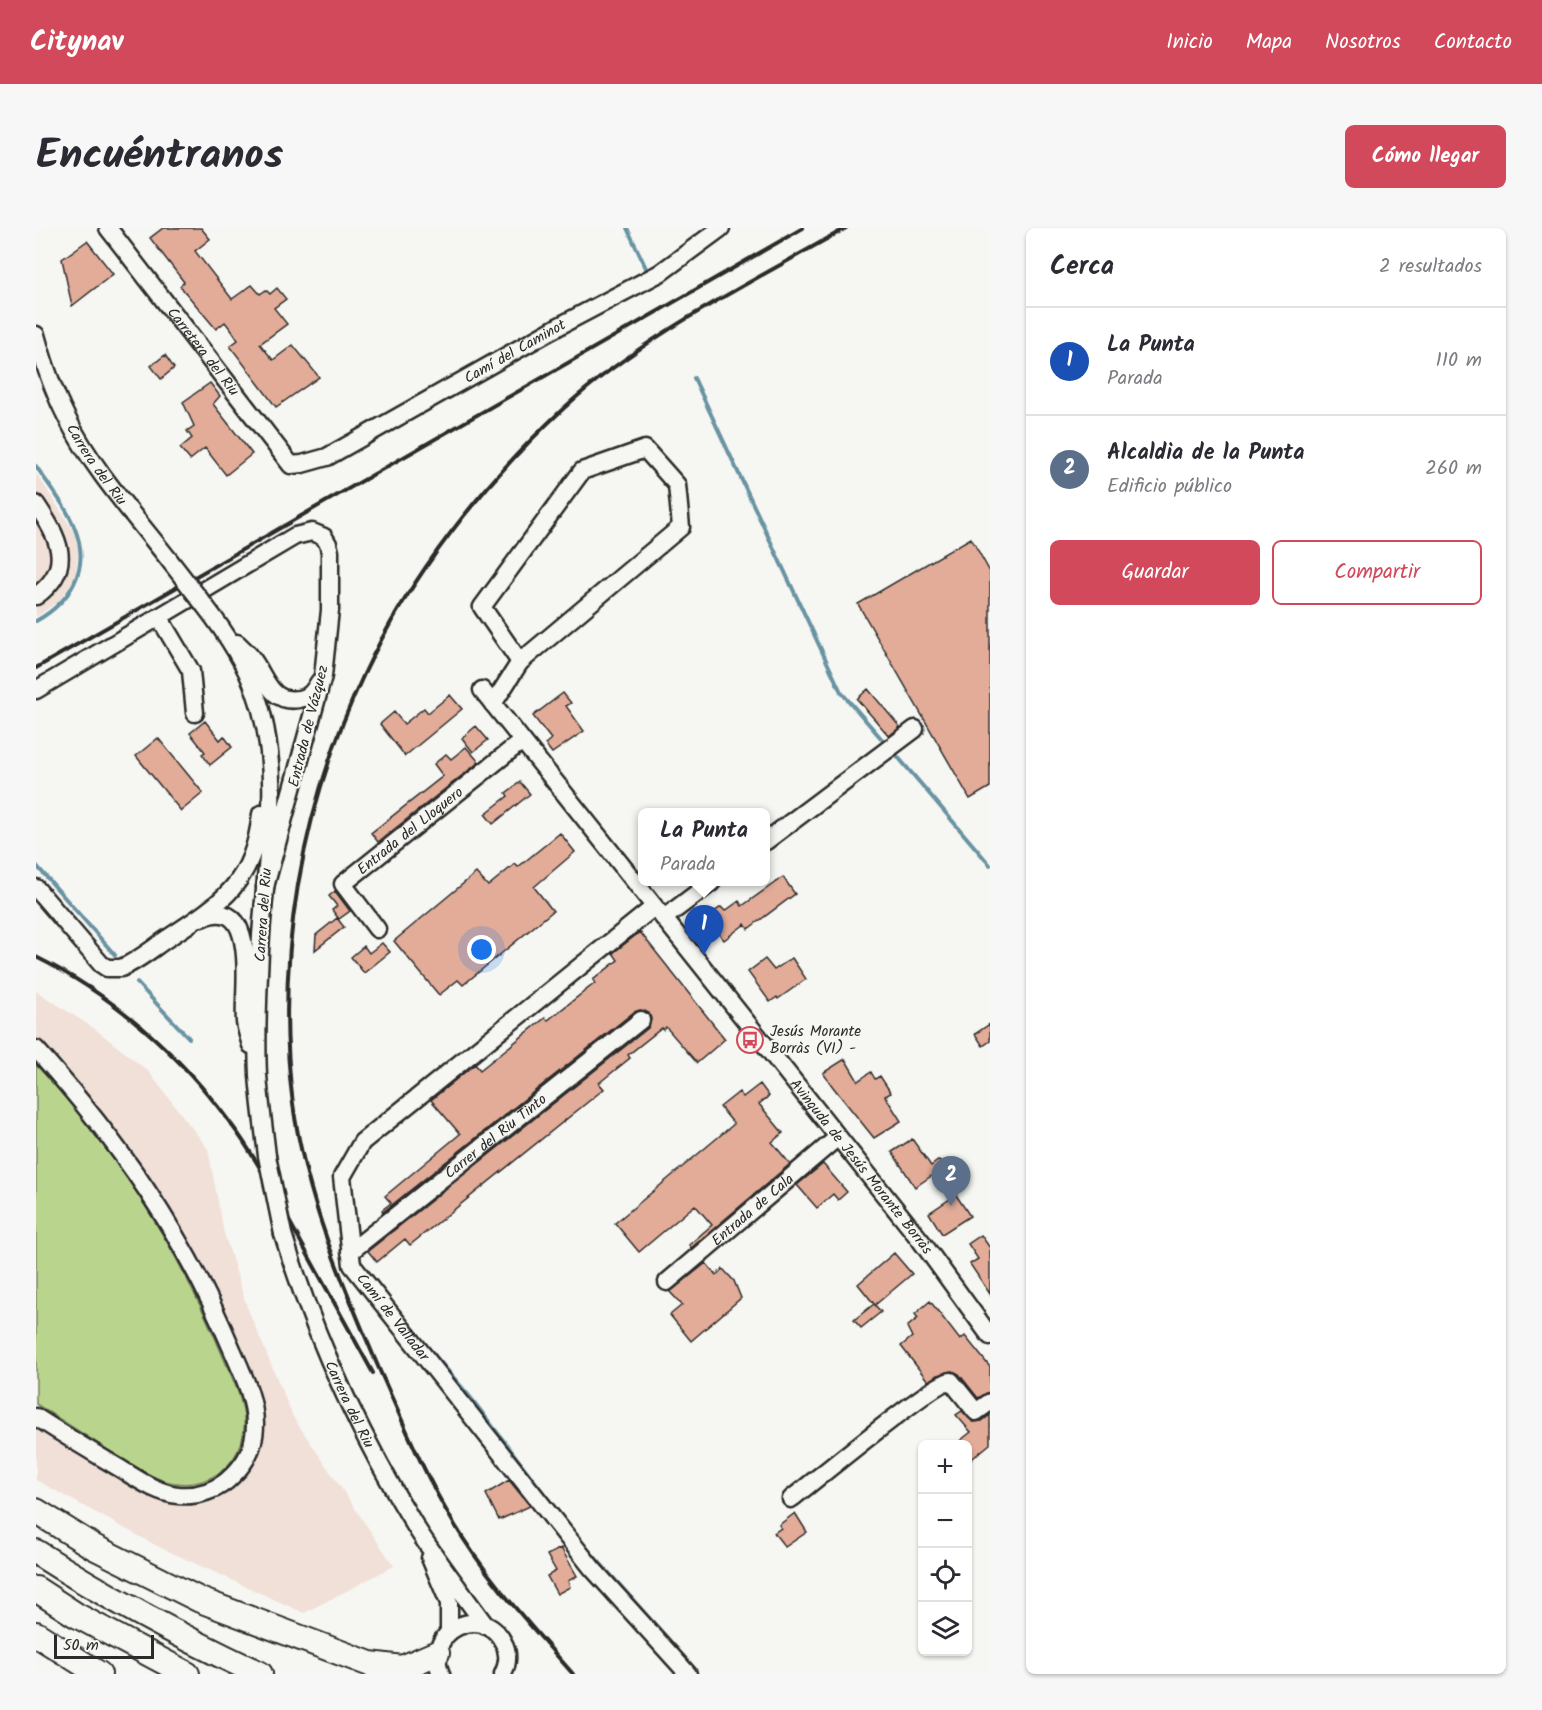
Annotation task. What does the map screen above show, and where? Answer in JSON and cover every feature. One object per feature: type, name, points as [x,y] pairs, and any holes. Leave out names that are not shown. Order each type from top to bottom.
[{"type":"highway","points":[[36,1511],[94,1547],[200,1600],[370,1664],[402,1668],[442,1653]]},
{"type":"highway","points":[[36,1552],[88,1586],[192,1642],[260,1674]]},
{"type":"highway","points":[[36,1589],[76,1615],[187,1674]]},
{"type":"highway","points":[[36,1634],[99,1674]]},
{"type":"street","name":"Carretera del Riu","points":[[108,228],[291,465],[302,464]]},
{"type":"street","name":"Camí del Caminot","points":[[302,464],[327,457],[561,325],[660,273],[721,228]]},
{"type":"street","name":"Carrera del Riu","points":[[36,335],[48,375],[67,419],[99,471],[224,632],[255,691],[268,744],[271,817],[258,999],[258,1077],[267,1156],[283,1234],[307,1309],[330,1365],[368,1441],[418,1530],[486,1626],[500,1636],[505,1644],[505,1668]]},
{"type":"street","points":[[493,704],[520,662],[681,527],[677,485],[645,449],[582,471],[482,607],[520,662]]},
{"type":"street","points":[[36,504],[56,536],[60,558],[50,585],[36,596]]},
{"type":"street","name":"Entrada de Vázquez","points":[[36,690],[295,536],[304,532],[318,533],[324,537],[328,544],[331,584],[322,676],[265,887]]},
{"type":"street","points":[[159,617],[191,671],[195,713]]},
{"type":"street","points":[[224,632],[252,658],[271,691],[282,699],[305,698],[315,691],[322,676]]},
{"type":"street","name":"Avinguda de Jesús Morante Borràs","points":[[482,690],[638,886]]},
{"type":"street","points":[[770,837],[915,729]]},
{"type":"street","name":"Entrada del Lloquero","points":[[377,929],[344,884],[522,741]]},
{"type":"street","points":[[36,888],[101,964],[114,969],[127,965],[195,921],[226,896],[240,879],[252,857],[259,825],[268,744]]},
{"type":"street","name":"Avinguda de Jesús Morante Borràs","points":[[638,886],[921,1241],[990,1336]]},
{"type":"street","name":"Camí de Valladar","points":[[688,1674],[585,1559],[365,1284],[352,1265],[342,1177],[362,1142],[659,912],[705,886]]},
{"type":"street","points":[[195,921],[209,915],[222,914],[233,919],[241,929],[244,943],[245,1023],[258,1077]]},
{"type":"street","name":"Carrer del Riu Tinto","points":[[350,1252],[641,1020]]},
{"type":"street","points":[[36,1049],[108,1134],[148,1190],[192,1263],[223,1329],[254,1408],[254,1440],[241,1467],[230,1479],[206,1492],[179,1495],[154,1489],[36,1417]]},
{"type":"street","name":"Entrada de Cala","points":[[667,1282],[838,1137]]},
{"type":"street","points":[[790,1499],[917,1400],[946,1381],[951,1381],[976,1413],[990,1402]]},
{"type":"street","name":"Carrera del Riu","points":[[418,1530],[449,1603],[442,1653]]},
{"type":"street","points":[[442,1653],[466,1623],[486,1626]]},
{"type":"street","points":[[505,1668],[520,1674]]},
{"type":"shaded area","points":[[36,473],[73,530],[78,549],[76,572],[72,583],[59,601],[36,617]]},
{"type":"shaded area","points":[[36,991],[95,1029],[148,1071],[208,1149],[224,1233],[247,1307],[293,1417],[394,1566],[304,1613],[157,1546],[36,1480]]},
{"type":"green space","points":[[36,1065],[93,1131],[144,1203],[207,1319],[231,1375],[243,1410],[243,1434],[232,1460],[212,1477],[181,1484],[157,1478],[127,1462],[36,1404]]},
{"type":"building","points":[[163,228],[201,228],[210,239],[195,251],[232,299],[252,285],[260,294],[266,290],[270,294],[277,288],[286,299],[274,308],[287,324],[260,344],[273,360],[293,345],[319,377],[276,407],[230,346],[238,340],[225,322],[216,329],[180,286],[184,282],[150,238]]},
{"type":"building","points":[[87,241],[113,274],[72,306],[62,259]]},
{"type":"building","points":[[165,355],[174,368],[161,379],[151,366]]},
{"type":"building","points":[[210,383],[220,396],[213,404],[252,454],[226,475],[205,448],[190,460],[180,448],[192,438],[187,431],[194,426],[183,402]]},
{"type":"building","points":[[971,538],[990,572],[990,787],[970,799],[858,604]]},
{"type":"building","points":[[868,689],[900,727],[889,736],[857,699]]},
{"type":"building","points":[[563,693],[571,703],[566,706],[584,731],[552,753],[545,744],[551,739],[533,716]]},
{"type":"building","points":[[450,695],[462,709],[405,756],[380,724],[394,712],[404,724],[424,708],[428,713]]},
{"type":"building","points":[[205,721],[220,740],[224,736],[232,747],[210,765],[202,754],[205,752],[190,733]]},
{"type":"building","points":[[476,726],[488,740],[473,752],[462,738]]},
{"type":"building","points":[[158,738],[203,793],[181,811],[136,756]]},
{"type":"building","points":[[466,747],[479,762],[378,842],[371,833],[443,776],[434,764],[446,754],[451,759]]},
{"type":"building","points":[[520,782],[530,794],[493,824],[485,814],[508,796],[506,793]]},
{"type":"building","points":[[560,833],[575,852],[534,887],[553,911],[463,985],[458,980],[439,995],[394,941],[476,873],[488,886],[515,864],[518,867]]},
{"type":"building","points":[[783,877],[795,894],[748,929],[745,924],[724,940],[706,918],[721,907],[725,911],[739,901],[742,906]]},
{"type":"building","points":[[335,891],[350,911],[339,919],[332,910],[337,906],[329,896]]},
{"type":"building","points":[[337,918],[344,927],[315,950],[316,935]]},
{"type":"building","points":[[640,932],[725,1039],[697,1063],[666,1027],[663,1030],[662,1028],[628,1055],[630,1058],[599,1083],[604,1089],[410,1245],[405,1239],[377,1262],[368,1251],[648,1028],[651,1019],[649,1013],[640,1010],[634,1012],[383,1212],[382,1210],[391,1203],[385,1196],[460,1134],[431,1100],[475,1064],[480,1070],[545,1018],[548,1020],[595,983],[593,980],[618,960],[613,953]]},
{"type":"building","points":[[382,943],[390,952],[364,973],[351,957],[364,946],[369,953]]},
{"type":"building","points":[[792,958],[806,979],[770,1002],[748,972],[765,959],[774,970]]},
{"type":"building","points":[[990,1024],[990,1041],[983,1046],[975,1034]]},
{"type":"building","points":[[845,1059],[858,1081],[871,1072],[875,1079],[880,1076],[891,1093],[885,1096],[901,1121],[874,1138],[823,1073]]},
{"type":"building","points":[[760,1084],[769,1096],[759,1104],[783,1133],[772,1142],[790,1164],[691,1248],[689,1245],[712,1225],[695,1205],[639,1252],[615,1223],[734,1124],[720,1107],[739,1092],[743,1097]]},
{"type":"building","points":[[912,1139],[931,1166],[939,1160],[952,1180],[941,1188],[933,1175],[915,1187],[892,1152]]},
{"type":"building","points":[[823,1164],[847,1192],[838,1200],[833,1194],[817,1208],[797,1185]]},
{"type":"building","points":[[956,1195],[970,1216],[942,1234],[929,1213]]},
{"type":"building","points":[[981,1235],[990,1248],[990,1294],[970,1264],[978,1259],[968,1244]]},
{"type":"building","points":[[894,1253],[912,1274],[875,1305],[881,1312],[861,1328],[854,1320],[874,1304],[858,1284]]},
{"type":"building","points":[[706,1263],[716,1275],[723,1269],[734,1281],[741,1298],[691,1341],[670,1315],[682,1305],[670,1292]]},
{"type":"building","points":[[930,1301],[960,1340],[965,1336],[990,1367],[990,1392],[978,1398],[959,1374],[953,1371],[937,1375],[928,1381],[901,1346],[912,1337],[907,1327],[918,1318],[915,1314]]},
{"type":"building","points":[[962,1411],[973,1422],[982,1421],[990,1415],[990,1444],[972,1459],[972,1440],[961,1440],[971,1432],[956,1415]]},
{"type":"building","points":[[509,1480],[530,1506],[499,1520],[486,1494]]},
{"type":"building","points":[[795,1513],[807,1532],[785,1547],[774,1533],[781,1528],[779,1525]]},
{"type":"building","points":[[561,1548],[577,1576],[568,1581],[570,1587],[557,1594],[547,1576],[556,1571],[547,1555]]},
{"type":"waterway","points":[[627,228],[646,268]]},
{"type":"waterway","points":[[694,378],[841,692],[887,745]]},
{"type":"waterway","points":[[36,466],[72,521],[79,544],[80,558],[79,571],[68,594],[59,604],[36,621]]},
{"type":"waterway","points":[[892,750],[990,865]]},
{"type":"waterway","points":[[36,865],[115,955]]},
{"type":"waterway","points":[[137,983],[189,1038]]},
{"type":"waterway","points":[[421,1339],[470,1397],[562,1517]]},
{"type":"waterway","points":[[583,1544],[678,1650]]},
{"type":"railway","points":[[36,668],[803,228]]},
{"type":"railway","points":[[573,1674],[494,1582],[442,1504],[380,1371],[316,1208],[299,1139],[288,1049],[287,994],[298,884],[309,830],[324,776],[342,724],[364,674],[403,602],[426,566],[478,499],[505,467],[564,408],[629,356],[700,310],[846,228]]},
{"type":"railway","points":[[36,957],[92,989],[143,1028],[167,1050],[211,1098],[239,1135],[261,1170],[373,1373]]},
{"type":"place","name":"La Punta","points":[[704,955]]},
{"type":"place","name":"Jesús Morante Borràs (VI) -","points":[[750,1040]]},
{"type":"place","name":"Alcaldia de la Punta","points":[[951,1206]]}]
